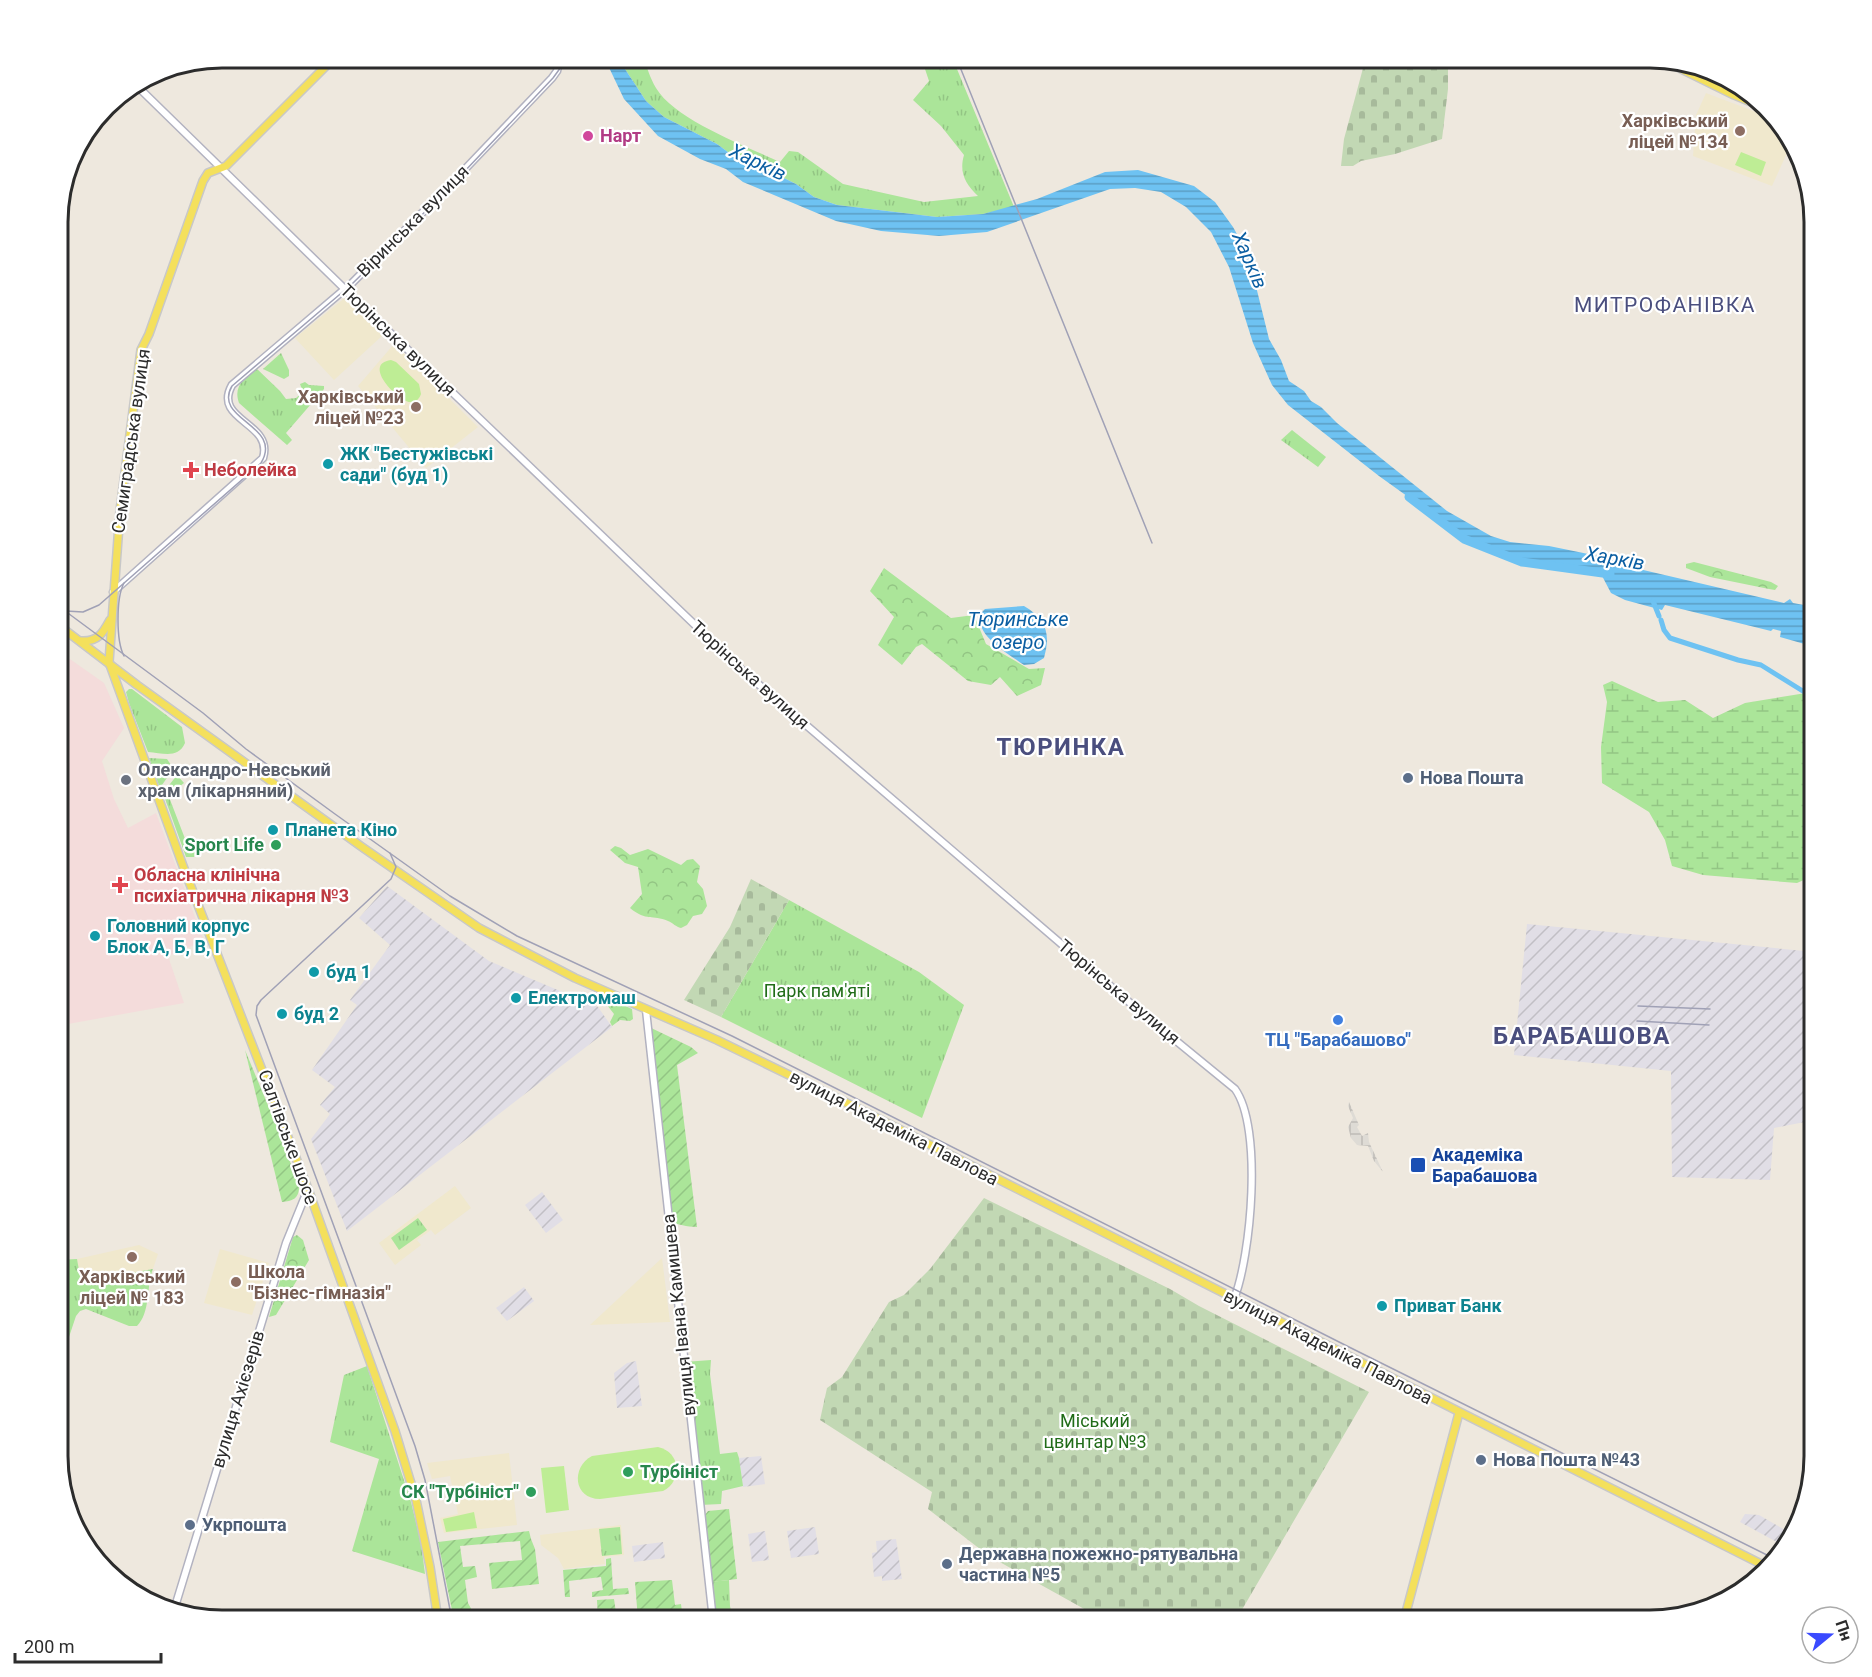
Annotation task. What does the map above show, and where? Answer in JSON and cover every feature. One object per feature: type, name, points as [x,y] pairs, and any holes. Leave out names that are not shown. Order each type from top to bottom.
[{"type":"main road","name":"Семиградська вулиця","points":[[110,662],[111,617],[120,511],[141,350],[149,334],[203,181],[208,173],[231,162],[324,68]]},
{"type":"main road","name":"Віринська вулиця","points":[[113,592],[260,462],[265,447],[259,434],[231,410],[227,397],[233,384],[345,289],[446,189],[552,78],[558,68]]},
{"type":"main road","points":[[1688,73],[1744,99]]},
{"type":"main road","name":"Тюрінська вулиця","points":[[141,90],[743,671],[1136,1008],[1235,1089],[1246,1115],[1253,1168],[1244,1266],[1234,1299]]},
{"type":"main road","points":[[80,641],[97,639],[111,617]]},
{"type":"main road","name":"вулиця Академіка Павлова","points":[[68,632],[401,875],[479,928],[575,978],[720,1041],[853,1106],[1760,1563]]},
{"type":"main road","name":"Салтівське шосе","points":[[110,662],[183,866],[308,1189],[405,1464],[426,1542],[436,1610]]},
{"type":"main road","points":[[122,697],[125,686],[137,684]]},
{"type":"main road","name":"вулиця Івана Камишева","points":[[646,1010],[712,1610]]},
{"type":"main road","name":"вулиця Ахієзерів","points":[[177,1602],[286,1243],[308,1189]]},
{"type":"main road","points":[[1407,1610],[1459,1413]]},
{"type":"shaded area","name":"Харківський ліцей №134","points":[[1706,93],[1759,113],[1779,136],[1787,152],[1772,186],[1693,156],[1696,115]]},
{"type":"shaded area","points":[[346,297],[383,335],[334,380],[295,338]]},
{"type":"shaded area","name":"Харківський ліцей №23","points":[[394,344],[478,427],[426,468],[358,386]]},
{"type":"shaded area","name":"Обласна клінічна психіатрична лікарня №3","points":[[68,658],[104,683],[124,728],[102,761],[114,799],[128,828],[156,813],[204,941],[168,956],[184,1003],[68,1024]]},
{"type":"shaded area","points":[[387,886],[489,961],[598,1007],[612,1027],[347,1231],[311,1139],[330,1114],[320,1105],[335,1087],[312,1070],[357,1005],[350,1000],[390,945],[359,918]]},
{"type":"shaded area","points":[[1527,924],[1804,951],[1804,1122],[1774,1128],[1770,1180],[1672,1177],[1671,1071],[1514,1055]]},
{"type":"shaded area","points":[[1349,1102],[1359,1125],[1357,1127],[1362,1136],[1368,1133],[1369,1142],[1383,1172],[1374,1161],[1368,1146],[1357,1145],[1351,1138],[1348,1127],[1353,1118],[1348,1106]]},
{"type":"shaded area","points":[[455,1186],[471,1208],[435,1235],[431,1230],[417,1240],[421,1245],[395,1265],[379,1243]]},
{"type":"shaded area","points":[[542,1192],[563,1220],[546,1233],[525,1205]]},
{"type":"shaded area","points":[[139,1245],[158,1254],[153,1269],[80,1282],[77,1259]]},
{"type":"shaded area","name":"Школа \"Бізнес-гімназія\"","points":[[220,1249],[269,1263],[252,1315],[204,1303]]},
{"type":"shaded area","points":[[662,1258],[670,1322],[590,1325]]},
{"type":"shaded area","points":[[524,1287],[534,1301],[507,1321],[496,1308]]},
{"type":"shaded area","points":[[636,1361],[642,1406],[617,1408],[614,1373],[627,1363]]},
{"type":"shaded area","points":[[509,1453],[517,1525],[444,1533],[440,1518],[458,1514],[450,1476],[432,1479],[427,1463]]},
{"type":"shaded area","points":[[761,1456],[765,1484],[743,1487],[739,1458]]},
{"type":"shaded area","points":[[1745,1514],[1759,1515],[1785,1530],[1778,1543],[1740,1522]]},
{"type":"shaded area","points":[[621,1525],[624,1555],[604,1557],[605,1564],[564,1569],[558,1558],[541,1545],[540,1535]]},
{"type":"shaded area","points":[[815,1527],[819,1554],[791,1558],[787,1531]]},
{"type":"shaded area","points":[[765,1531],[769,1560],[752,1562],[748,1534]]},
{"type":"shaded area","points":[[896,1539],[902,1579],[882,1581],[882,1576],[874,1577],[872,1553],[877,1552],[876,1541]]},
{"type":"shaded area","points":[[663,1542],[665,1558],[634,1562],[632,1546]]},
{"type":"green space","points":[[647,68],[656,88],[665,100],[679,111],[712,131],[780,162],[789,151],[798,152],[843,184],[924,202],[978,196],[964,177],[962,167],[964,155],[941,126],[913,100],[929,81],[925,68],[957,68],[1014,207],[983,214],[937,217],[837,205],[814,197],[780,176],[754,169],[717,144],[664,117],[646,101],[625,69]]},
{"type":"green space","points":[[1363,68],[1448,68],[1442,139],[1395,154],[1361,161],[1353,166],[1341,166],[1344,139]]},
{"type":"green space","points":[[1741,152],[1766,162],[1761,176],[1735,165]]},
{"type":"green space","points":[[281,353],[289,370],[289,376],[284,379],[263,369]]},
{"type":"green space","points":[[391,360],[419,384],[421,394],[416,401],[410,402],[398,396],[385,382],[380,368],[383,363]]},
{"type":"green space","points":[[256,368],[286,399],[296,398],[303,392],[300,384],[305,382],[309,385],[324,386],[324,389],[286,433],[292,440],[287,445],[239,403],[237,392],[239,387]]},
{"type":"green space","points":[[1292,430],[1326,457],[1318,467],[1281,440]]},
{"type":"green space","points":[[1694,562],[1771,582],[1778,586],[1775,590],[1710,577],[1686,568],[1686,564]]},
{"type":"green space","points":[[884,568],[951,618],[974,615],[986,644],[1029,669],[1045,668],[1041,685],[1017,696],[1000,677],[991,685],[968,681],[922,644],[916,647],[902,665],[878,645],[894,617],[870,591]]},
{"type":"green space","points":[[1612,681],[1658,702],[1685,700],[1713,718],[1745,703],[1804,693],[1804,880],[1797,883],[1703,875],[1672,866],[1665,840],[1649,812],[1602,783],[1601,747],[1607,702],[1603,685]]},
{"type":"green space","points":[[129,689],[182,727],[185,743],[182,748],[169,754],[148,752],[129,703],[126,692]]},
{"type":"green space","points":[[149,758],[167,759],[171,765],[171,772],[160,788]]},
{"type":"green space","points":[[177,775],[184,783],[169,797],[189,849],[195,852],[194,857],[186,857],[163,793]]},
{"type":"green space","points":[[615,846],[630,855],[648,849],[681,865],[693,859],[700,866],[697,882],[703,889],[707,906],[702,914],[693,916],[687,925],[681,928],[662,919],[641,915],[630,908],[642,894],[638,867],[625,863],[610,850]]},
{"type":"green space","points":[[751,879],[789,900],[721,1017],[684,1000],[730,927]]},
{"type":"green space","name":"Парк пам'яті","points":[[789,900],[919,972],[964,1005],[922,1118],[721,1017]]},
{"type":"green space","points":[[608,998],[632,1009],[633,1019],[620,1020],[612,1026],[610,1022],[614,1014],[607,1005]]},
{"type":"green space","points":[[647,1026],[691,1047],[698,1053],[677,1065],[697,1227],[669,1222]]},
{"type":"green space","points":[[245,1050],[299,1187],[296,1197],[289,1201],[282,1202]]},
{"type":"green space","name":"Міський цвинтар №3","points":[[984,1198],[1170,1289],[1369,1392],[1242,1610],[1086,1610],[989,1556],[928,1509],[932,1492],[820,1420],[827,1388],[842,1377],[889,1302],[904,1295],[930,1269]]},
{"type":"green space","points":[[418,1218],[427,1230],[399,1250],[391,1238]]},
{"type":"green space","points":[[297,1235],[303,1240],[309,1260],[276,1315],[269,1317],[293,1237]]},
{"type":"green space","points":[[68,1259],[77,1259],[81,1282],[153,1269],[144,1314],[137,1326],[129,1326],[86,1309],[80,1311],[76,1316],[68,1340]]},
{"type":"green space","points":[[711,1360],[710,1374],[720,1454],[737,1452],[743,1486],[722,1491],[721,1504],[700,1505],[684,1362]]},
{"type":"green space","points":[[367,1366],[411,1502],[421,1543],[425,1574],[352,1551],[379,1459],[330,1442],[344,1375]]},
{"type":"green space","name":"Турбініст","points":[[658,1447],[671,1455],[677,1467],[674,1481],[663,1491],[600,1499],[591,1498],[580,1488],[578,1474],[585,1461],[592,1456]]},
{"type":"green space","points":[[564,1466],[569,1510],[546,1513],[541,1468]]},
{"type":"green space","points":[[729,1509],[737,1579],[712,1582],[705,1515],[708,1511]]},
{"type":"green space","points":[[474,1512],[477,1528],[446,1532],[443,1519]]},
{"type":"green space","points":[[620,1527],[622,1554],[602,1556],[599,1529]]},
{"type":"green space","points":[[529,1531],[535,1549],[539,1584],[492,1589],[489,1563],[522,1560],[520,1541],[460,1546],[463,1567],[475,1566],[477,1577],[465,1580],[468,1603],[472,1610],[452,1610],[438,1542]]},
{"type":"green space","points":[[611,1558],[613,1589],[628,1588],[629,1594],[592,1597],[592,1592],[603,1590],[601,1577],[569,1581],[570,1597],[565,1597],[563,1570],[606,1566],[606,1559]]},
{"type":"green space","points":[[672,1580],[675,1605],[681,1604],[682,1610],[637,1610],[635,1582]]},
{"type":"green space","points":[[729,1580],[731,1610],[712,1610],[709,1582]]},
{"type":"green space","points":[[614,1599],[616,1610],[598,1610],[597,1600]]},
{"type":"water","points":[[609,68],[625,68],[646,101],[664,117],[717,144],[754,169],[780,176],[814,197],[837,205],[937,217],[983,214],[1037,199],[1105,172],[1138,170],[1194,186],[1215,202],[1233,227],[1248,254],[1269,339],[1281,360],[1289,381],[1304,391],[1311,401],[1321,407],[1337,423],[1447,511],[1491,536],[1510,542],[1549,546],[1603,557],[1639,569],[1784,603],[1790,599],[1793,603],[1804,605],[1804,644],[1780,637],[1781,631],[1773,629],[1771,631],[1665,605],[1662,610],[1625,600],[1611,593],[1600,572],[1591,568],[1558,567],[1511,556],[1471,542],[1379,476],[1288,405],[1272,385],[1253,343],[1229,267],[1211,232],[1186,207],[1161,192],[1135,188],[1110,189],[987,232],[939,236],[881,231],[836,221],[743,182],[726,169],[700,159],[658,136],[624,99]]},
{"type":"water","name":"Тюринське озеро","points":[[1024,606],[1042,622],[1047,641],[1044,658],[1034,664],[1024,665],[994,644],[983,630],[980,614],[985,609]]},
{"type":"waterway","name":"Харків","points":[[1409,497],[1464,539],[1522,562],[1610,574]]},
{"type":"waterway","points":[[1653,601],[1659,616]]},
{"type":"waterway","points":[[1661,620],[1670,638],[1761,665],[1804,692]]},
{"type":"tram line","points":[[68,611],[83,612],[99,605],[261,463],[266,450],[263,440],[257,431],[231,407],[228,398],[232,386],[352,284],[445,192],[560,68]]},
{"type":"tram line","points":[[124,583],[119,599],[118,619],[121,649],[124,656]]},
{"type":"tram line","points":[[68,613],[335,814],[450,896],[517,936],[732,1036],[1767,1555]]},
{"type":"tram line","points":[[390,853],[396,867],[391,879],[261,1000],[257,1006],[256,1015],[415,1446],[425,1480],[450,1610]]},
{"type":"railway","points":[[960,68],[1152,543]]},
{"type":"railway","points":[[1638,1006],[1710,1009]]},
{"type":"railway","points":[[1637,1021],[1709,1025]]},
{"type":"place","name":"Харківський ліцей №134","points":[[1740,131]]},
{"type":"place","name":"Нарт","points":[[588,136]]},
{"type":"place","name":"Харківський ліцей №23","points":[[416,407]]},
{"type":"place","name":"ЖК \"Бестужівські сади\" (буд 1)","points":[[328,464]]},
{"type":"place","name":"Неболейка","points":[[191,470]]},
{"type":"place","name":"Нова Пошта","points":[[1408,778]]},
{"type":"place","name":"Олександро-Невський храм (лікарняний)","points":[[126,780]]},
{"type":"place","name":"Планета Кіно","points":[[273,830]]},
{"type":"place","name":"Sport Life","points":[[276,845]]},
{"type":"place","name":"Обласна клінічна психіатрична лікарня №3","points":[[120,885]]},
{"type":"place","name":"Головний корпус Блок А, Б, В, Г","points":[[95,936]]},
{"type":"place","name":"буд 1","points":[[314,972]]},
{"type":"place","name":"Електромаш","points":[[516,998]]},
{"type":"place","name":"буд 2","points":[[282,1014]]},
{"type":"place","name":"ТЦ \"Барабашово\"","points":[[1338,1020]]},
{"type":"place","name":"Академіка Барабашова","points":[[1418,1165]]},
{"type":"place","name":"Харківський ліцей № 183","points":[[132,1257]]},
{"type":"place","name":"Школа \"Бізнес-гімназія\"","points":[[236,1282]]},
{"type":"place","name":"Приват Банк","points":[[1382,1306]]},
{"type":"place","name":"Нова Пошта №43","points":[[1481,1460]]},
{"type":"place","name":"Турбініст","points":[[628,1472]]},
{"type":"place","name":"СК \"Турбініст\"","points":[[531,1492]]},
{"type":"place","name":"Укрпошта","points":[[190,1525]]},
{"type":"place","name":"Державна пожежно-рятувальна частина №5","points":[[947,1564]]},
{"type":"district","name":"МИТРОФАНІВКА","points":[[1665,305]]},
{"type":"district","name":"ТЮРИНКА","points":[[1061,747]]},
{"type":"district","name":"БАРАБАШОВА","points":[[1582,1036]]}]
